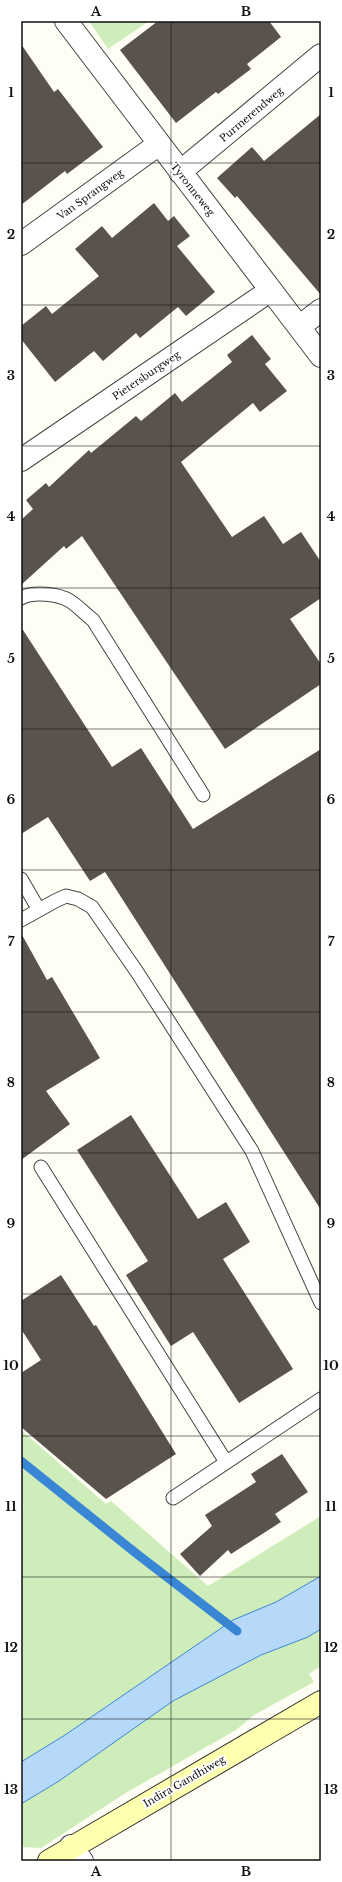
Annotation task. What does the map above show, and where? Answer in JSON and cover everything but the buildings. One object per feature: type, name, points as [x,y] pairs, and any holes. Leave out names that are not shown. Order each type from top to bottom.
[{"type":"main road","name":"Indira Gandhiweg","points":[[49,1861],[77,1854],[321,1702]]},
{"type":"street","name":"Tyronneweg","points":[[66,21],[321,356]]},
{"type":"street","name":"Purmerendweg","points":[[180,172],[321,55]]},
{"type":"street","name":"Van Sprangweg","points":[[21,244],[159,144]]},
{"type":"street","name":"Pietersburgweg","points":[[21,460],[271,290]]},
{"type":"street","points":[[299,327],[321,310]]},
{"type":"lane","points":[[21,598],[46,594],[70,601],[92,620],[203,795]]},
{"type":"lane","points":[[21,879],[39,910]]},
{"type":"lane","points":[[21,920],[55,900],[66,896],[78,899],[92,907],[137,972],[252,1151],[321,1303]]},
{"type":"lane","points":[[41,1167],[226,1462]]},
{"type":"lane","points":[[173,1498],[321,1399]]},
{"type":"green space","points":[[89,21],[149,21],[108,49]]},
{"type":"green space","points":[[21,1430],[106,1504],[111,1501],[208,1586],[321,1516],[321,1576],[276,1602],[233,1620],[65,1735],[21,1762]]},
{"type":"green space","points":[[321,1629],[321,1666],[309,1674],[314,1682],[254,1715],[236,1730],[124,1794],[41,1848],[21,1847],[21,1804],[59,1781],[173,1701],[261,1655],[308,1637]]},
{"type":"water","points":[[321,1576],[321,1629],[308,1637],[261,1655],[173,1701],[59,1781],[21,1804],[21,1762],[65,1735],[233,1620],[276,1602]]},
{"type":"waterway","points":[[21,1461],[137,1554],[237,1631]]}]
